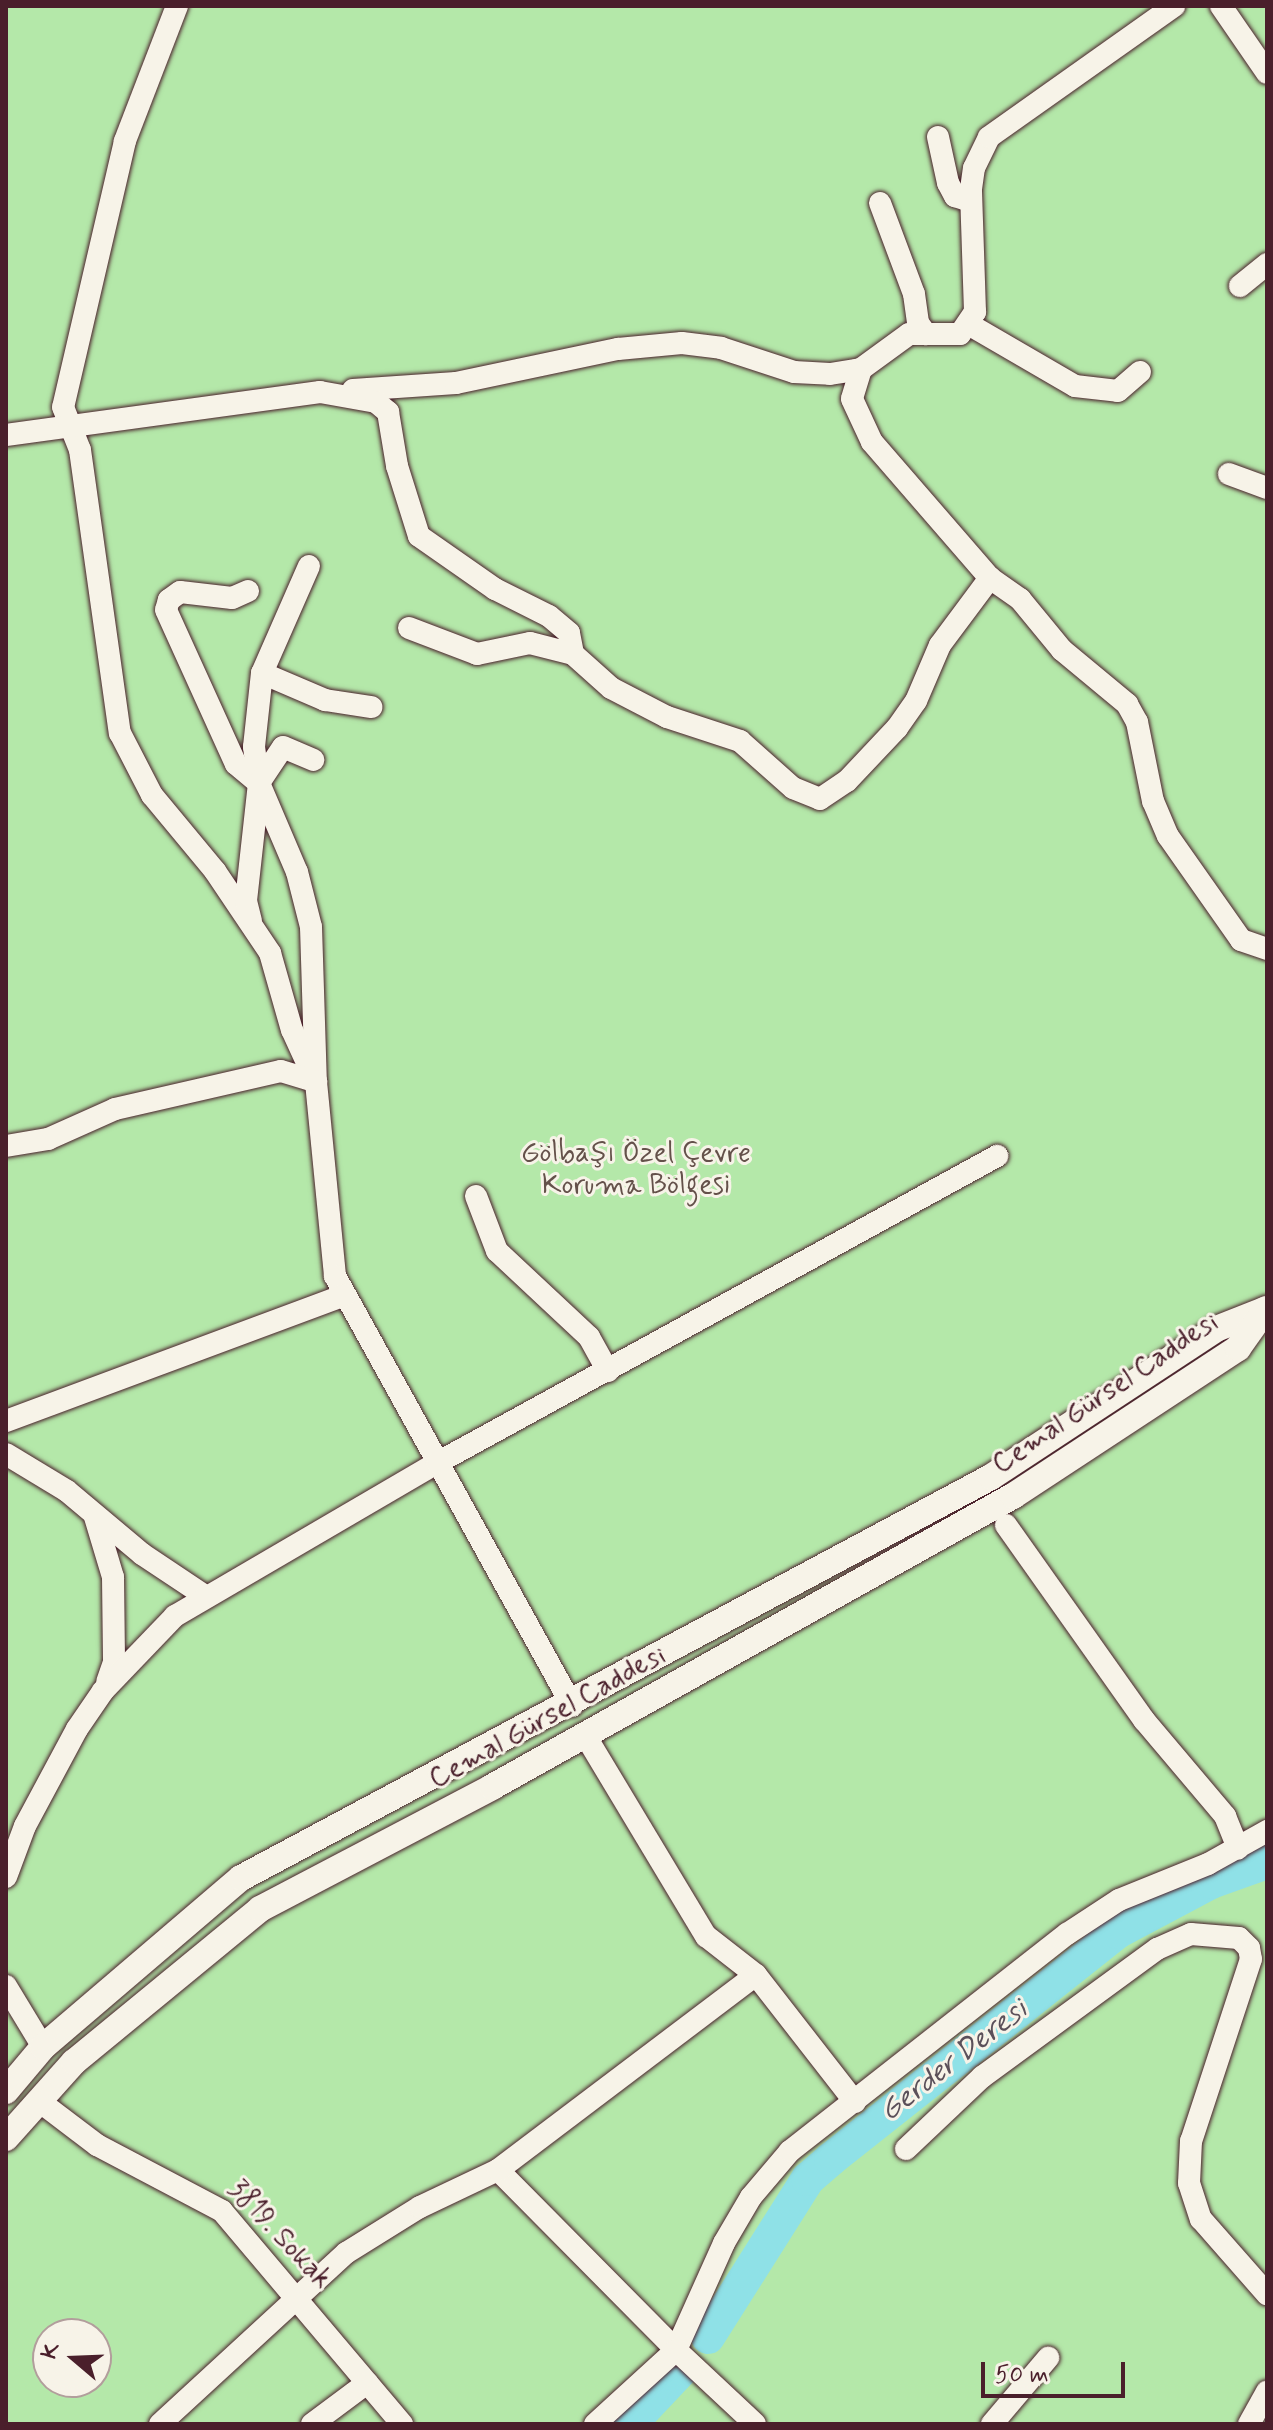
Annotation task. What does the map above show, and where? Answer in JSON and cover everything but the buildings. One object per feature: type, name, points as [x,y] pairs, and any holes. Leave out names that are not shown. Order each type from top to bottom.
[{"type":"street","points":[[177,6],[110,197],[63,407],[80,450],[120,733],[159,806],[215,871],[270,953],[292,1030],[316,1082]]},
{"type":"street","points":[[1174,6],[989,137],[974,168],[970,201],[976,288],[970,325],[960,334],[909,334],[861,369],[850,389],[872,442],[990,578],[1020,599],[1062,650],[1127,704],[1137,722],[1153,801],[1168,836],[1241,940],[1267,949]]},
{"type":"street","points":[[1221,6],[1267,73]]},
{"type":"street","points":[[938,137],[948,183],[955,196],[970,201]]},
{"type":"street","points":[[880,203],[914,294],[918,323],[926,334]]},
{"type":"street","points":[[1240,286],[1267,264]]},
{"type":"street","points":[[970,325],[1075,386],[1118,391],[1140,372]]},
{"type":"street","points":[[6,435],[320,392],[456,383],[618,349],[682,343],[721,348],[794,372],[861,369]]},
{"type":"street","points":[[320,392],[358,395],[388,412],[397,466],[419,536],[495,589],[549,616],[569,633],[573,654]]},
{"type":"street","points":[[1229,474],[1267,488]]},
{"type":"street","points":[[255,932],[246,901],[259,783],[255,708],[262,673],[309,566]]},
{"type":"street","points":[[409,628],[477,654],[530,643],[573,654],[611,688],[667,717],[740,741],[793,788],[820,799],[847,781],[897,728],[916,701],[940,645],[990,578]]},
{"type":"street","points":[[248,591],[232,598],[180,592],[169,600],[166,610],[236,764],[259,783],[289,848],[311,927],[316,1082],[326,1224],[335,1276],[572,1706]]},
{"type":"street","points":[[262,673],[325,700],[371,707]]},
{"type":"street","points":[[259,783],[283,747],[313,760]]},
{"type":"street","points":[[6,1146],[48,1139],[115,1109],[281,1071],[316,1082]]},
{"type":"street","points":[[103,1691],[175,1616],[205,1596],[437,1463],[997,1156]]},
{"type":"street","points":[[476,1196],[497,1251],[589,1337],[608,1371]]},
{"type":"street","points":[[6,1421],[344,1295]]},
{"type":"street","name":"Cemal Gürsel Caddesi","points":[[6,2091],[43,2047],[241,1878],[572,1706],[991,1477],[1216,1329],[1266,1310]]},
{"type":"street","name":"Cemal Gürsel Caddesi","points":[[6,2138],[74,2062],[260,1909],[585,1735],[1013,1496],[1238,1348],[1266,1310]]},
{"type":"street","points":[[6,1454],[67,1491],[94,1515],[205,1596]]},
{"type":"street","points":[[6,1877],[48,1779],[103,1691],[114,1662],[113,1577],[94,1515]]},
{"type":"street","points":[[1006,1525],[1144,1720],[1225,1816],[1238,1848]]},
{"type":"street","points":[[585,1735],[706,1936],[756,1975],[855,2102]]},
{"type":"street","points":[[595,2424],[676,2350],[724,2243],[751,2197],[790,2151],[1067,1934],[1119,1900],[1238,1848],[1267,1831]]},
{"type":"street","points":[[906,2149],[982,2077],[1157,1949],[1191,1934],[1239,1938],[1249,1948],[1251,1959],[1191,2141],[1189,2183],[1201,2219],[1267,2294]]},
{"type":"street","points":[[171,2421],[299,2297],[358,2245],[420,2207],[498,2170],[756,1975]]},
{"type":"street","points":[[6,1986],[43,2047]]},
{"type":"street","name":"3819. Sokak","points":[[39,2101],[97,2145],[222,2211],[299,2297],[402,2424]]},
{"type":"street","points":[[498,2170],[676,2350],[755,2424]]},
{"type":"street","points":[[992,2424],[1048,2358]]},
{"type":"street","points":[[312,2424],[367,2383]]},
{"type":"street","points":[[1249,2424],[1267,2392]]},
{"type":"green space","name":"Gölbaşı Özel Çevre Koruma Bölgesi","points":[[6,6],[1267,6],[1267,2424],[6,2424]]},
{"type":"waterway","name":"Gerder Deresi","points":[[708,2337],[808,2179],[831,2159],[1117,1932],[1211,1882],[1267,1862]]},
{"type":"waterway","name":"Gerder Deresi","points":[[630,2424],[682,2369]]}]
